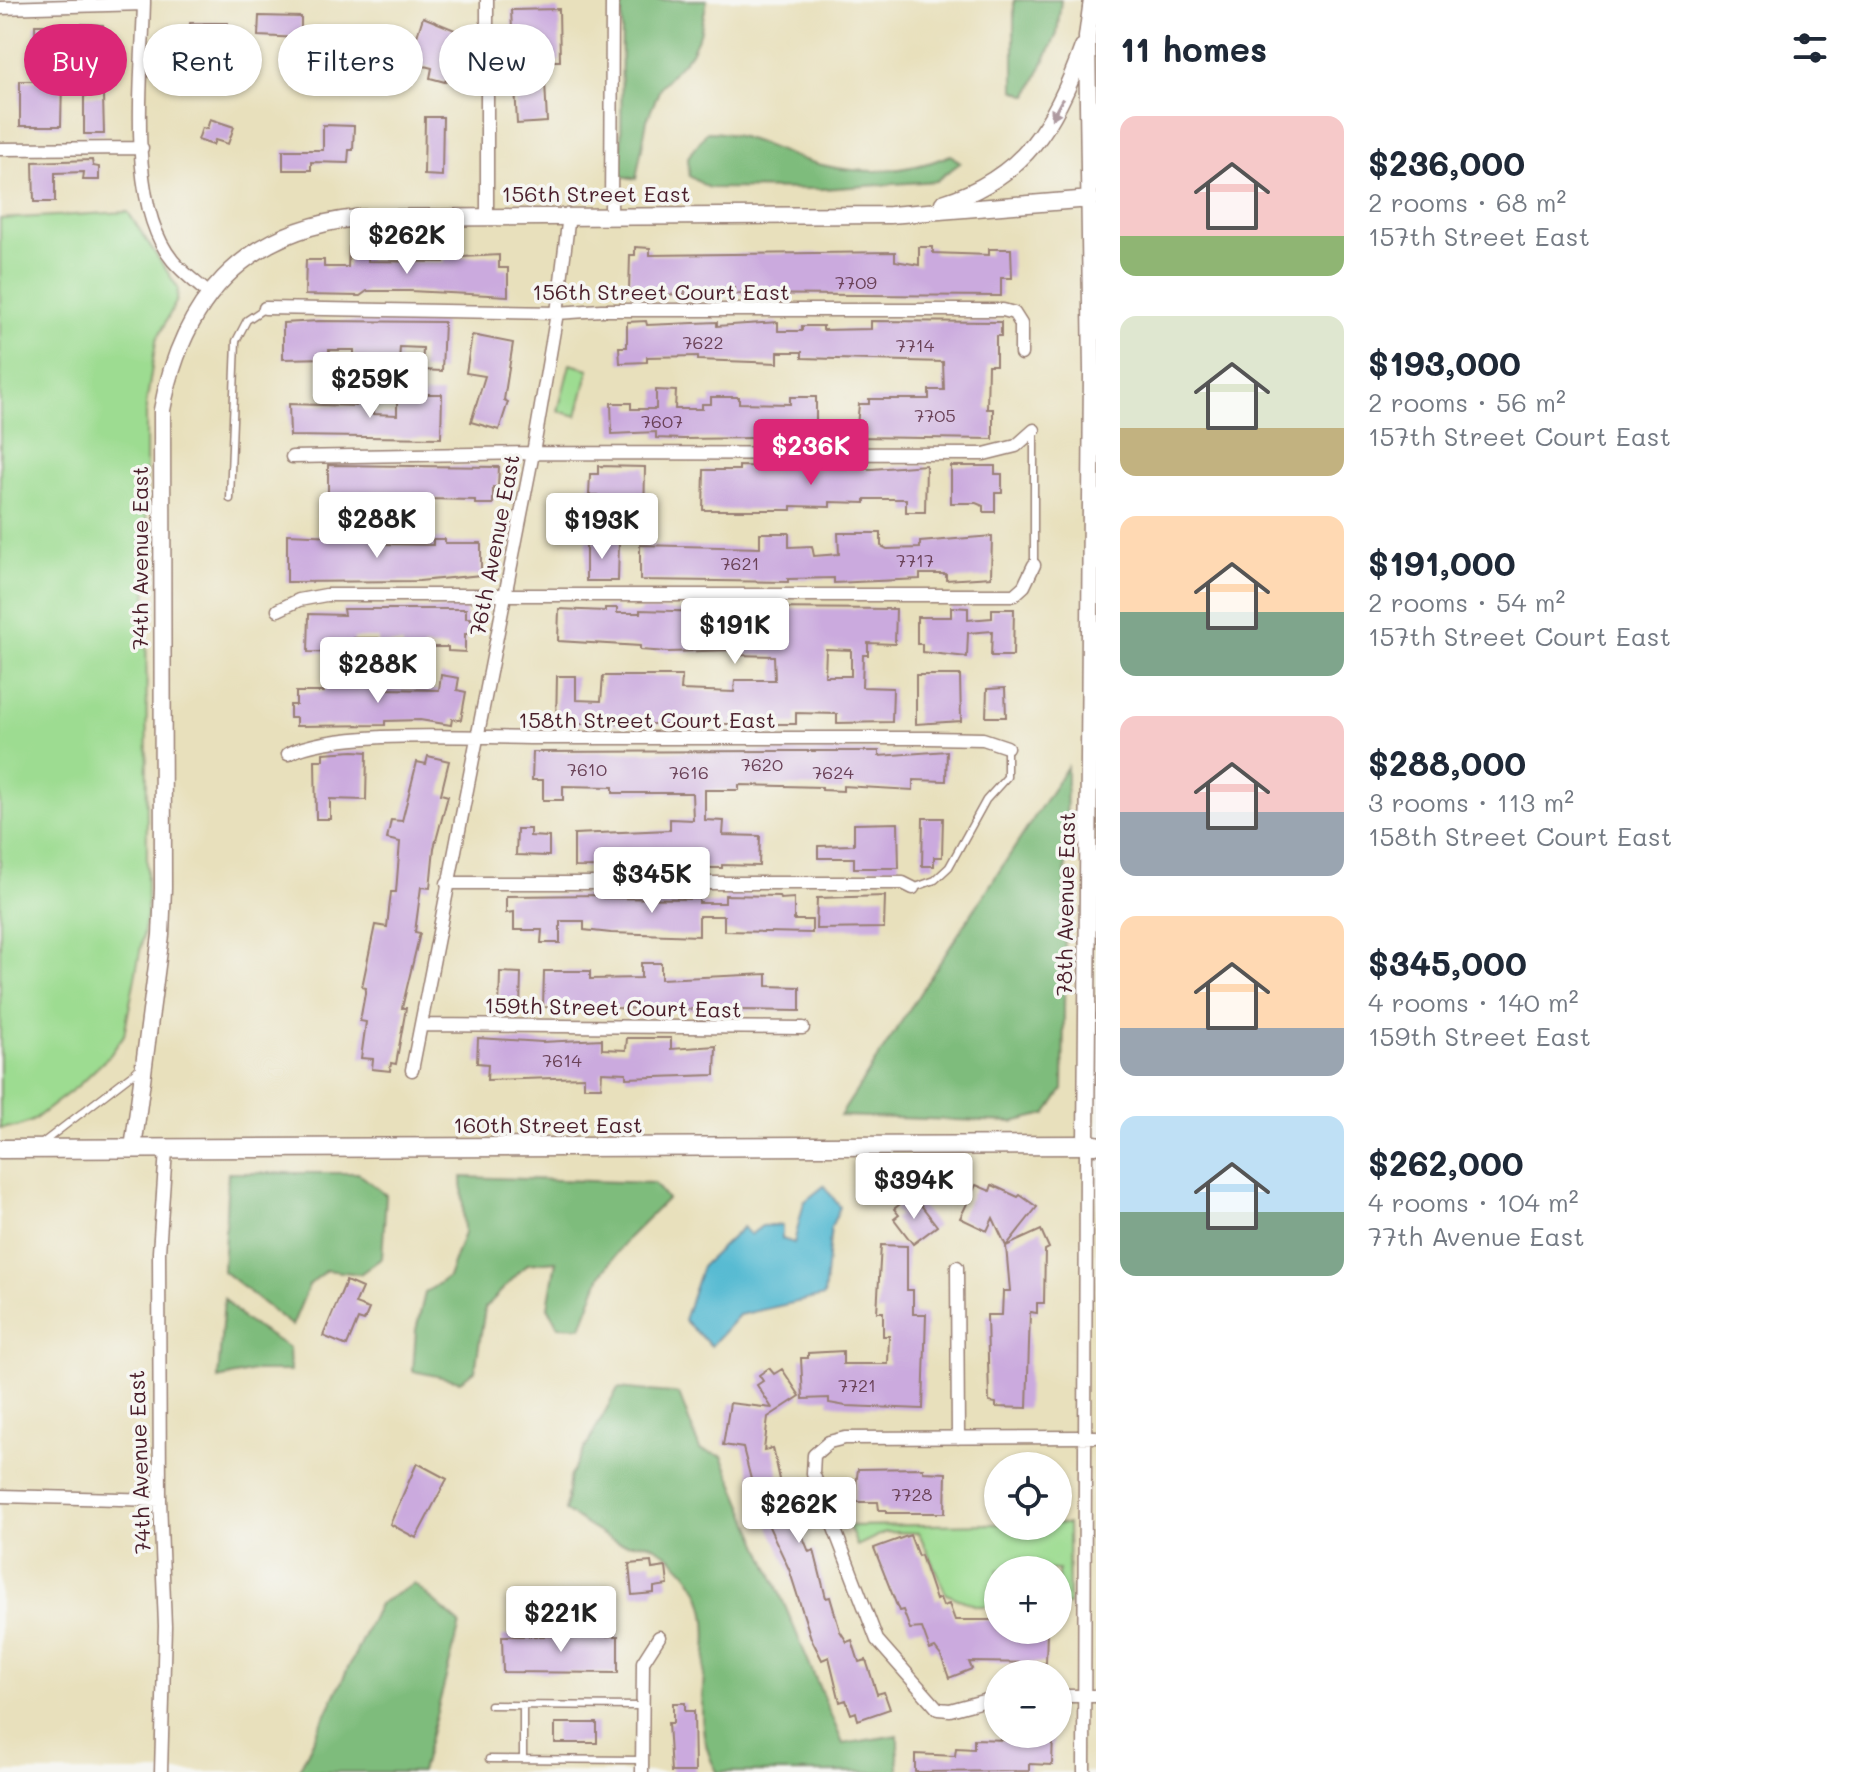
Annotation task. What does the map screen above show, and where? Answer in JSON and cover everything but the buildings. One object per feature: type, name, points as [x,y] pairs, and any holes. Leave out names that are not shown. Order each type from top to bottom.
[{"type":"main road","name":"160th Street East","points":[[0,1149],[1091,1144]]},
{"type":"street","points":[[487,0],[487,216]]},
{"type":"street","points":[[611,215],[612,0]]},
{"type":"street","name":"78th Avenue East","points":[[1084,1772],[1090,1696],[1094,372],[1087,37],[1092,0]]},
{"type":"street","points":[[0,8],[144,2],[143,190],[153,225],[173,261],[210,295]]},
{"type":"street","name":"78th Avenue East","points":[[910,214],[959,198],[995,181],[1032,148],[1057,112],[1087,37]]},
{"type":"street","points":[[0,149],[142,148]]},
{"type":"street","points":[[910,214],[1091,199]]},
{"type":"street","name":"156th Street East","points":[[210,295],[251,256],[311,226],[356,218],[910,214]]},
{"type":"street","name":"76th Avenue East","points":[[412,1070],[533,453],[557,313],[569,215]]},
{"type":"street","name":"74th Avenue East","points":[[133,1149],[161,935],[163,888],[162,410],[179,344],[191,319],[210,295]]},
{"type":"street","name":"156th Street Court East","points":[[265,308],[557,313],[601,310],[1003,310],[1014,313],[1021,324],[1021,354]]},
{"type":"street","points":[[292,457],[533,453],[984,454],[1016,446],[1034,430]]},
{"type":"street","points":[[278,610],[299,600],[326,595],[1014,595],[1024,586],[1034,565]]},
{"type":"street","name":"158th Street Court East","points":[[288,754],[321,742],[476,738],[956,739],[994,741],[1007,747]]},
{"type":"street","points":[[447,883],[903,883],[913,888]]},
{"type":"street","name":"159th Street Court East","points":[[423,1025],[803,1028]]},
{"type":"street","name":"74th Avenue East","points":[[161,1770],[165,1626],[160,1500],[159,1252],[166,1150]]},
{"type":"street","points":[[957,1267],[958,1438]]},
{"type":"street","points":[[984,1701],[950,1710],[938,1709],[877,1640],[813,1473],[814,1455],[820,1447],[845,1438],[1091,1437]]},
{"type":"street","points":[[0,1496],[160,1500]]},
{"type":"street","points":[[642,1766],[643,1662],[659,1637]]},
{"type":"lane","points":[[230,499],[236,341],[247,320],[265,308]]},
{"type":"lane","points":[[1034,430],[1034,565]]},
{"type":"lane","points":[[913,888],[935,880],[949,867],[986,800],[1007,777],[1007,747]]},
{"type":"lane","points":[[36,1148],[142,1066]]},
{"type":"lane","points":[[490,1705],[641,1706]]},
{"type":"lane","points":[[523,1705],[523,1759]]},
{"type":"lane","points":[[489,1759],[642,1766]]},
{"type":"green space","points":[[622,0],[707,0],[700,34],[691,53],[661,86],[647,120],[636,179],[621,176]]},
{"type":"green space","points":[[1014,0],[1061,0],[1057,34],[1028,96],[1014,90]]},
{"type":"green space","points":[[707,132],[743,138],[820,165],[839,168],[896,170],[951,155],[960,163],[936,181],[823,189],[709,188],[689,176],[688,157]]},
{"type":"green space","points":[[128,212],[178,288],[177,300],[156,341],[146,406],[147,915],[124,1035],[110,1055],[79,1085],[32,1121],[17,1127],[0,1128],[0,219]]},
{"type":"green space","points":[[570,364],[589,369],[577,416],[558,411]]},
{"type":"green space","points":[[1067,767],[1063,1090],[1046,1114],[1013,1122],[840,1116]]},
{"type":"green space","points":[[228,1173],[358,1173],[386,1195],[382,1258],[360,1274],[326,1270],[309,1285],[292,1326],[223,1271]]},
{"type":"green space","points":[[462,1177],[654,1183],[667,1199],[628,1238],[601,1275],[581,1327],[558,1326],[548,1307],[556,1261],[527,1264],[485,1308],[475,1371],[460,1381],[413,1371],[416,1330],[425,1293],[448,1277],[464,1233]]},
{"type":"green space","points":[[224,1298],[243,1319],[289,1348],[290,1371],[253,1371],[218,1379]]},
{"type":"green space","points":[[618,1388],[679,1394],[700,1450],[722,1456],[843,1744],[898,1735],[898,1772],[717,1772],[705,1742],[702,1711],[706,1623],[700,1595],[684,1570],[654,1546],[618,1542],[565,1511],[570,1476]]},
{"type":"green space","points":[[984,1524],[984,1540],[1068,1540],[1068,1556],[984,1556],[984,1606],[977,1606],[946,1594],[919,1533],[886,1532],[857,1546],[849,1526]]},
{"type":"green space","points":[[414,1584],[460,1624],[421,1772],[298,1772],[379,1604]]},
{"type":"water","points":[[824,1186],[840,1207],[831,1227],[824,1296],[739,1315],[711,1346],[684,1320],[702,1266],[743,1227],[750,1235],[762,1226],[782,1225],[782,1239],[794,1243],[804,1202]]}]
